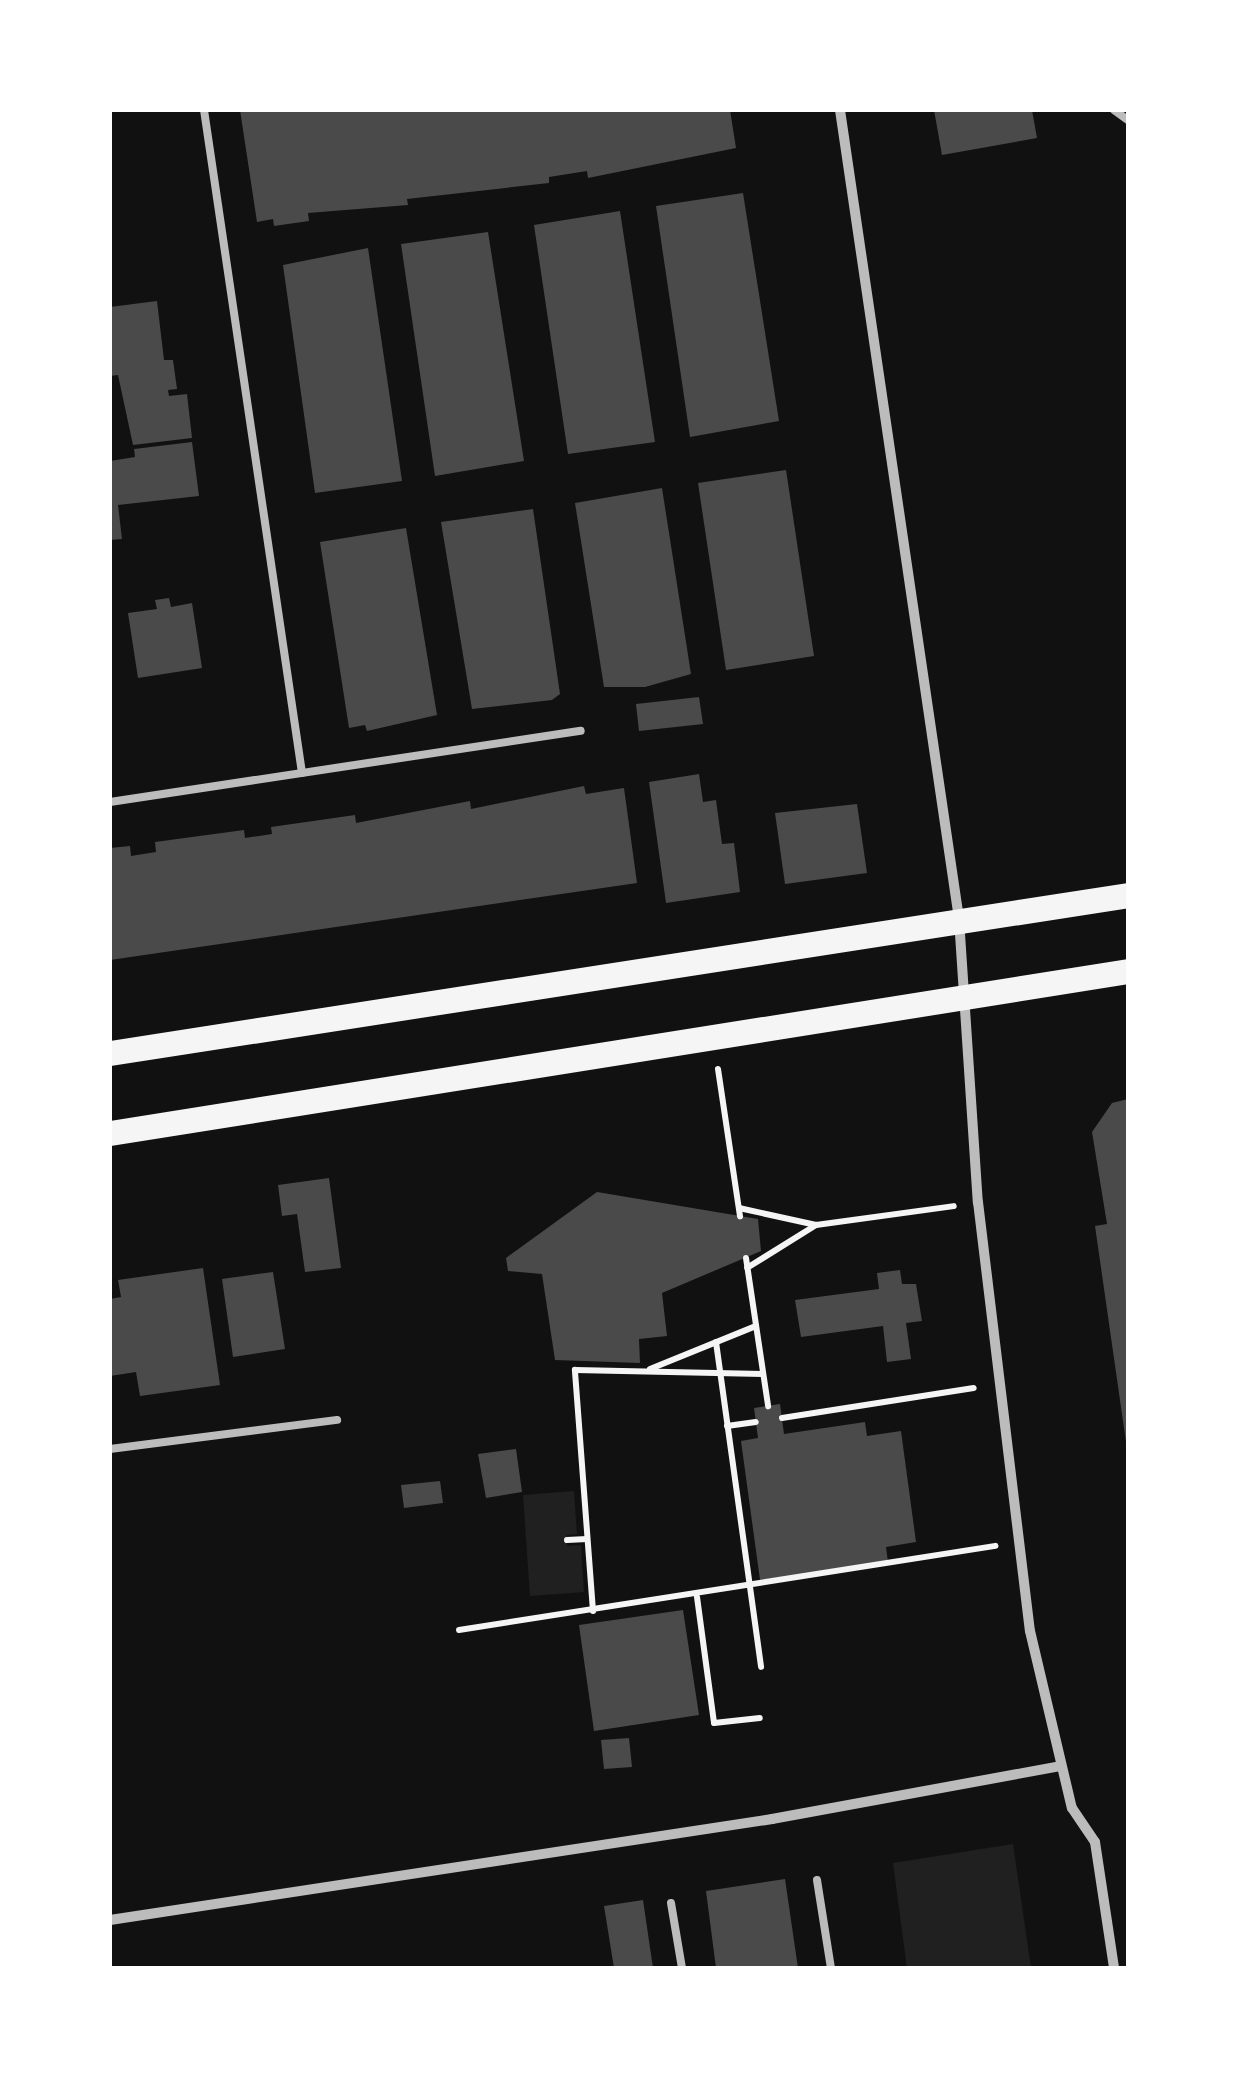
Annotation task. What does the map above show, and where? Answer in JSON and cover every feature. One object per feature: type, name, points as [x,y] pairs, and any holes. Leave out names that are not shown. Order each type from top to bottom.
[{"type":"main road","points":[[110,1053],[959,918],[1128,896]]},
{"type":"main road","points":[[110,1132],[961,994],[1128,971]]},
{"type":"street","points":[[840,110],[959,918],[961,994],[978,1202],[1030,1631],[1072,1808],[1095,1842],[1114,1968]]},
{"type":"street","points":[[110,1920],[772,1818],[1060,1766]]},
{"type":"lane","points":[[204,110],[302,773]]},
{"type":"lane","points":[[1114,110],[1128,120]]},
{"type":"lane","points":[[110,802],[581,730]]},
{"type":"lane","points":[[110,1449],[337,1420]]},
{"type":"lane","points":[[817,1880],[831,1968]]},
{"type":"lane","points":[[672,1903],[682,1968]]},
{"type":"path","points":[[714,1036],[739,1212],[816,1225],[978,1202]]},
{"type":"path","points":[[747,1268],[816,1225]]},
{"type":"path","points":[[746,1258],[768,1406]]},
{"type":"path","points":[[644,1371],[756,1326]]},
{"type":"path","points":[[716,1342],[761,1667]]},
{"type":"path","points":[[593,1611],[575,1370],[764,1374]]},
{"type":"path","points":[[782,1418],[1000,1384]]},
{"type":"path","points":[[727,1426],[756,1422]]},
{"type":"path","points":[[567,1540],[588,1539]]},
{"type":"path","points":[[459,1630],[750,1589],[1021,1542]]},
{"type":"path","points":[[697,1597],[714,1723],[760,1718]]},
{"type":"shaded area","points":[[574,1491],[577,1534],[567,1535],[567,1546],[581,1545],[584,1592],[530,1596],[523,1495]]},
{"type":"shaded area","points":[[1013,1844],[1031,1968],[907,1968],[893,1863]]},
{"type":"building","points":[[240,110],[730,110],[736,148],[588,178],[587,171],[549,177],[549,183],[407,199],[408,205],[308,213],[309,221],[274,226],[273,219],[257,222]]},
{"type":"building","points":[[934,110],[1032,110],[1037,138],[942,155]]},
{"type":"building","points":[[743,193],[779,421],[690,437],[656,206]]},
{"type":"building","points":[[620,211],[655,442],[568,454],[534,225]]},
{"type":"building","points":[[488,232],[524,461],[435,476],[401,244]]},
{"type":"building","points":[[368,248],[402,481],[315,493],[283,265]]},
{"type":"building","points":[[157,301],[164,360],[173,360],[177,389],[168,390],[169,396],[187,394],[192,438],[133,445],[118,375],[110,376],[110,307]]},
{"type":"building","points":[[192,442],[199,496],[118,505],[122,539],[110,540],[110,461],[135,457],[134,449]]},
{"type":"building","points":[[786,470],[814,656],[726,670],[698,483]]},
{"type":"building","points":[[662,488],[691,674],[645,687],[604,687],[575,503]]},
{"type":"building","points":[[533,509],[560,694],[552,700],[472,709],[441,522]]},
{"type":"building","points":[[406,528],[437,715],[367,731],[365,725],[349,728],[320,542]]},
{"type":"building","points":[[169,598],[171,607],[192,603],[202,668],[138,678],[128,613],[157,609],[155,600]]},
{"type":"building","points":[[699,697],[703,724],[639,731],[636,704]]},
{"type":"building","points":[[699,774],[703,802],[716,800],[722,844],[734,843],[740,892],[666,903],[649,782]]},
{"type":"building","points":[[584,786],[586,794],[624,788],[637,883],[110,960],[110,848],[130,846],[131,856],[156,852],[155,842],[244,830],[245,838],[272,834],[271,827],[355,815],[356,823],[470,801],[471,809]]},
{"type":"building","points":[[857,804],[867,873],[785,884],[775,813]]},
{"type":"building","points":[[1128,1099],[1126,1442],[1095,1226],[1107,1224],[1092,1132],[1112,1103]]},
{"type":"building","points":[[329,1178],[341,1268],[305,1272],[297,1214],[282,1216],[278,1185]]},
{"type":"building","points":[[597,1192],[758,1219],[761,1251],[662,1293],[667,1336],[639,1339],[640,1363],[555,1360],[542,1274],[508,1271],[506,1258]]},
{"type":"building","points":[[203,1268],[220,1385],[140,1396],[136,1372],[110,1376],[110,1299],[121,1297],[118,1280]]},
{"type":"building","points":[[900,1270],[902,1284],[916,1284],[922,1321],[906,1323],[911,1359],[887,1362],[883,1326],[801,1337],[795,1300],[879,1289],[877,1273]]},
{"type":"building","points":[[273,1272],[285,1349],[233,1357],[222,1279]]},
{"type":"building","points":[[780,1404],[784,1434],[865,1422],[867,1436],[901,1431],[916,1542],[886,1547],[888,1562],[760,1580],[741,1441],[758,1438],[754,1408]]},
{"type":"building","points":[[516,1449],[522,1492],[486,1498],[478,1454]]},
{"type":"building","points":[[440,1481],[443,1503],[404,1508],[401,1485]]},
{"type":"building","points":[[683,1610],[699,1715],[594,1731],[579,1625]]},
{"type":"building","points":[[629,1738],[632,1767],[604,1769],[601,1740]]},
{"type":"building","points":[[785,1879],[798,1968],[716,1968],[706,1891]]},
{"type":"building","points":[[643,1900],[653,1968],[614,1968],[604,1906]]}]
